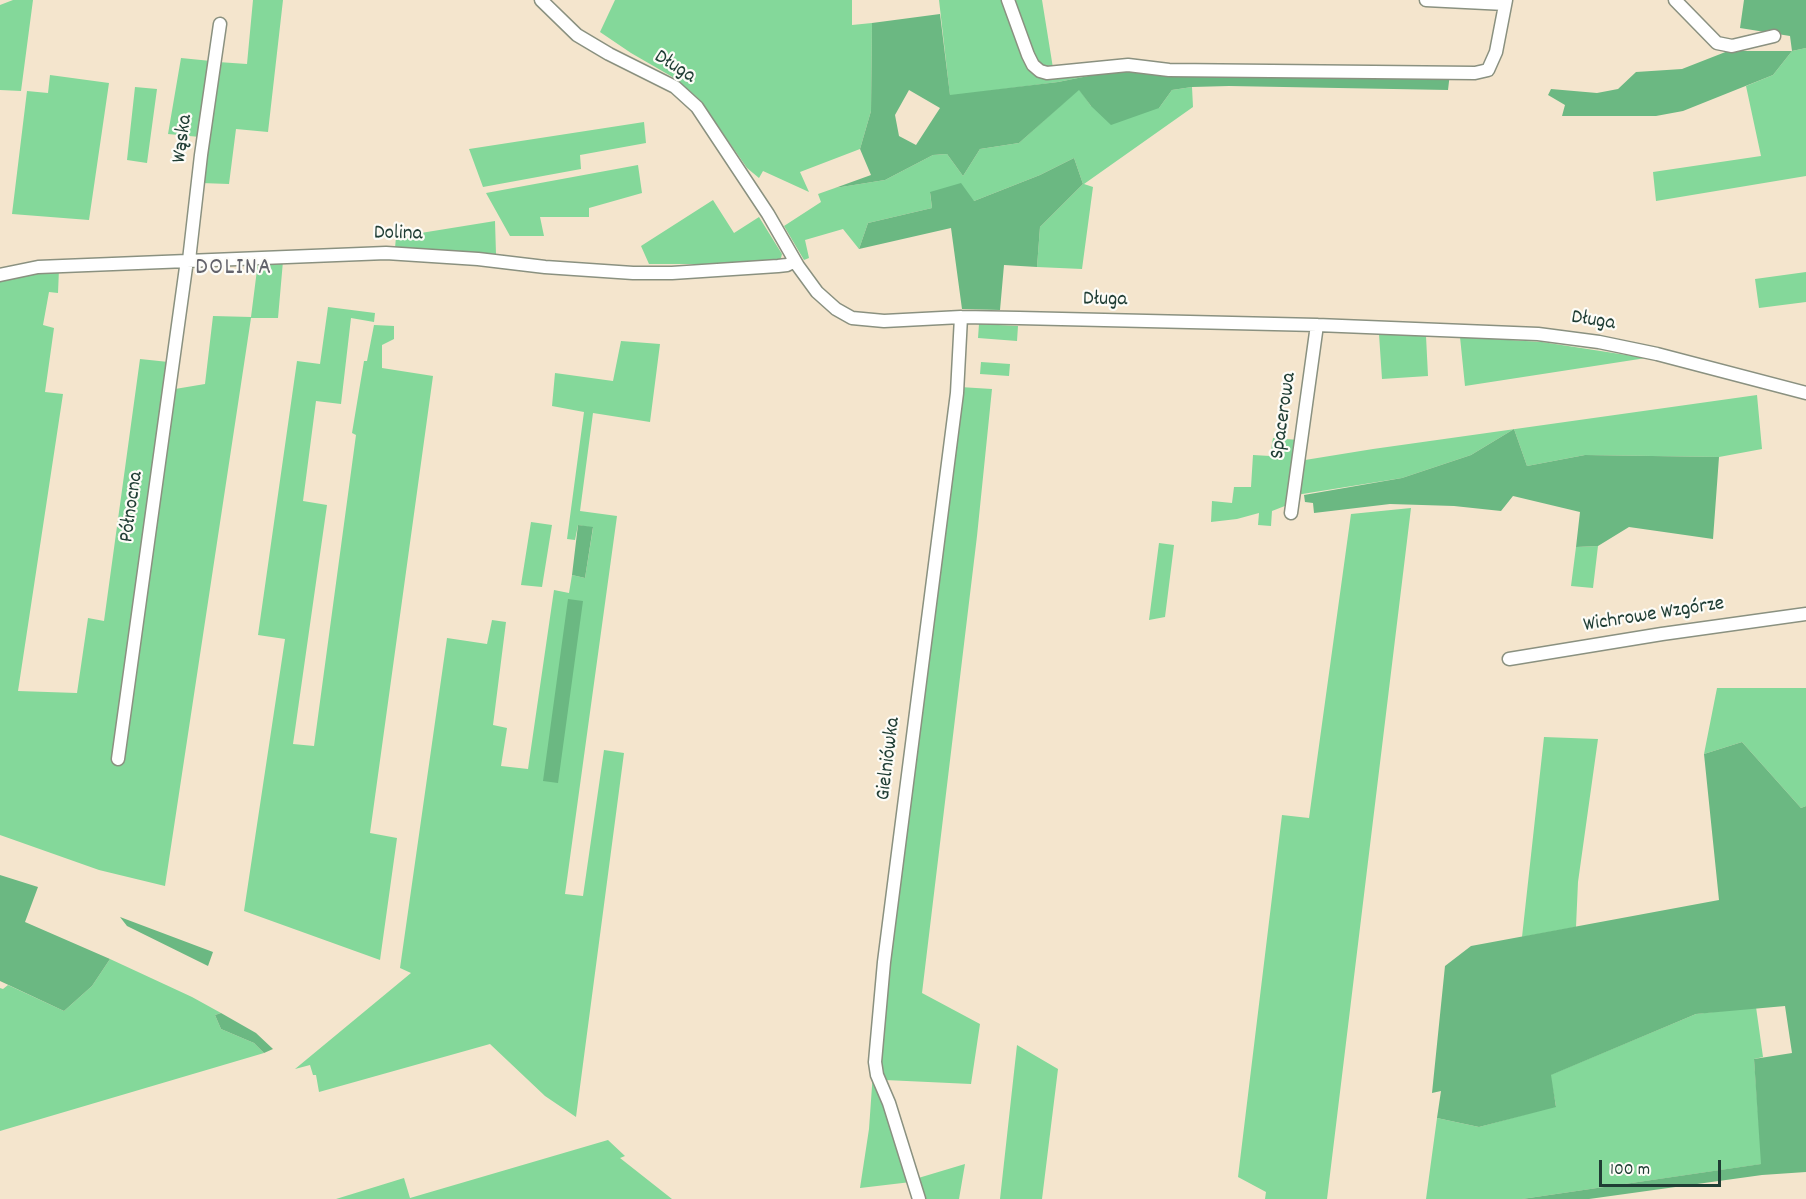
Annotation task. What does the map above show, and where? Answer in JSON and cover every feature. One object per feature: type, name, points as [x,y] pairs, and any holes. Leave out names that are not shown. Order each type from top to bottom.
[{"type":"street","name":"Długa","points":[[541,0],[577,35],[675,87],[697,107],[817,292],[836,309],[852,318],[884,321],[961,317],[1317,325],[1538,334],[1599,342],[1657,354],[1806,393]]},
{"type":"street","points":[[1008,0],[1033,65],[1047,72],[1128,65],[1169,70],[1475,73],[1488,70],[1497,52],[1506,2],[1426,0]]},
{"type":"street","points":[[1675,0],[1717,43],[1732,46],[1774,36]]},
{"type":"street","name":"Wąska","points":[[188,260],[220,24]]},
{"type":"street","name":"Dolina","points":[[0,275],[38,267],[403,253],[633,273],[672,273],[778,266],[795,261]]},
{"type":"street","name":"Północna","points":[[118,759],[188,260]]},
{"type":"street","name":"Gielniówka","points":[[919,1199],[889,1103],[877,1075],[875,1062],[884,962],[957,393],[961,317]]},
{"type":"street","name":"Spacerowa","points":[[1291,513],[1317,325]]},
{"type":"street","name":"Wichrowe Wzgórze","points":[[1509,659],[1806,614]]},
{"type":"green space","points":[[13,0],[33,0],[21,91],[0,90],[0,5]]},
{"type":"green space","points":[[253,0],[283,0],[268,132],[236,129],[229,184],[201,183],[218,62],[247,64]]},
{"type":"green space","points":[[615,0],[852,0],[852,25],[872,23],[871,111],[860,149],[800,172],[809,192],[763,171],[759,178],[747,168],[699,99],[676,79],[600,32]]},
{"type":"green space","points":[[939,0],[1042,0],[1053,68],[1123,69],[1058,82],[950,96]]},
{"type":"green space","points":[[1744,0],[1806,0],[1806,48],[1792,51],[1790,36],[1740,28]]},
{"type":"green space","points":[[940,14],[950,95],[1058,82],[1123,69],[1450,73],[1448,90],[1229,86],[1172,90],[1159,108],[1111,125],[1091,106],[1079,90],[1019,143],[980,149],[963,176],[947,154],[933,155],[885,180],[835,188],[871,175],[860,149],[871,111],[872,23]],"holes":[[[909,90],[940,108],[916,145],[899,136],[895,115]]]},
{"type":"green space","points":[[1806,48],[1806,176],[1656,201],[1653,172],[1761,156],[1746,86],[1773,75],[1792,51]]},
{"type":"green space","points":[[1728,51],[1792,51],[1773,75],[1683,111],[1656,116],[1562,116],[1565,105],[1548,95],[1551,89],[1597,93],[1618,89],[1636,72],[1682,69]]},
{"type":"green space","points":[[181,58],[211,61],[200,137],[168,134]]},
{"type":"green space","points":[[50,75],[109,83],[89,220],[12,214],[27,91],[48,93]]},
{"type":"green space","points":[[135,87],[157,89],[147,163],[127,160]]},
{"type":"green space","points":[[1192,87],[1193,107],[1084,184],[1093,187],[1082,269],[1037,267],[1040,227],[1083,184],[1074,158],[1040,175],[974,201],[930,193],[932,208],[868,223],[859,249],[843,229],[805,240],[809,258],[804,260],[784,226],[821,202],[818,194],[835,188],[885,180],[933,155],[947,154],[963,176],[980,149],[1019,143],[1079,89],[1091,106],[1159,108],[1172,90]]},
{"type":"green space","points":[[644,122],[646,143],[580,155],[581,169],[483,187],[469,149]]},
{"type":"green space","points":[[1074,158],[1083,184],[1040,227],[1037,267],[1004,265],[1000,310],[962,309],[951,228],[859,249],[868,223],[932,208],[930,192],[961,183],[974,201],[1040,175]]},
{"type":"green space","points":[[638,165],[642,193],[589,208],[589,217],[540,217],[544,236],[510,236],[486,193]]},
{"type":"green space","points":[[713,200],[734,233],[759,217],[782,254],[780,262],[649,264],[641,246]]},
{"type":"green space","points":[[495,221],[496,254],[395,248],[396,237]]},
{"type":"green space","points":[[283,261],[278,318],[251,318],[165,886],[99,870],[0,835],[0,280],[59,269],[58,293],[49,292],[43,325],[54,328],[45,392],[63,394],[18,691],[77,693],[88,618],[104,621],[140,359],[178,363],[175,389],[205,384],[213,316],[251,317],[258,262]]},
{"type":"green space","points":[[1806,272],[1806,302],[1759,308],[1755,279]]},
{"type":"green space","points":[[328,307],[375,313],[374,322],[351,318],[341,404],[316,401],[303,501],[327,505],[293,744],[314,746],[356,435],[352,433],[364,361],[367,361],[374,325],[394,326],[394,339],[382,345],[382,368],[433,376],[370,833],[397,838],[380,960],[244,911],[285,639],[258,635],[297,361],[320,364]]},
{"type":"green space","points":[[979,324],[1018,326],[1017,341],[978,338]]},
{"type":"green space","points":[[1379,334],[1426,336],[1428,376],[1382,379]]},
{"type":"green space","points":[[1460,337],[1542,342],[1646,358],[1465,386]]},
{"type":"green space","points":[[621,341],[660,344],[650,422],[593,413],[580,511],[617,516],[565,894],[583,896],[604,750],[624,753],[576,1117],[545,1096],[490,1044],[319,1092],[316,1075],[313,1075],[310,1065],[295,1069],[411,973],[400,968],[447,638],[487,644],[492,620],[506,622],[493,725],[507,728],[501,766],[528,769],[554,590],[569,593],[572,575],[585,578],[593,528],[578,525],[575,540],[567,539],[584,412],[552,406],[555,373],[613,381]]},
{"type":"green space","points":[[981,362],[1010,364],[1009,376],[980,374]]},
{"type":"green space","points":[[960,387],[992,389],[977,536],[922,993],[980,1024],[971,1084],[885,1080],[879,1063],[885,973]]},
{"type":"green space","points":[[1757,395],[1762,449],[1719,457],[1585,455],[1527,466],[1514,429]]},
{"type":"green space","points":[[1514,429],[1471,455],[1402,478],[1296,495],[1305,460]]},
{"type":"green space","points":[[1514,429],[1527,466],[1585,455],[1719,457],[1713,539],[1629,527],[1598,546],[1576,547],[1580,512],[1513,496],[1501,511],[1454,506],[1390,504],[1314,513],[1313,503],[1305,502],[1304,495],[1402,478],[1471,455]]},
{"type":"green space","points":[[1273,438],[1299,440],[1290,504],[1272,511],[1271,526],[1258,525],[1259,513],[1237,519],[1211,522],[1212,501],[1232,503],[1234,487],[1251,487],[1253,455],[1270,456]]},
{"type":"green space","points":[[1411,508],[1327,1199],[1265,1199],[1266,1192],[1238,1177],[1282,815],[1309,818],[1351,514]]},
{"type":"green space","points":[[531,522],[552,525],[542,587],[521,585]]},
{"type":"green space","points":[[578,525],[593,527],[585,578],[572,575]]},
{"type":"green space","points":[[1159,543],[1174,545],[1165,617],[1149,620]]},
{"type":"green space","points":[[1598,546],[1593,588],[1571,586],[1576,547]]},
{"type":"green space","points":[[568,599],[583,601],[558,783],[543,781]]},
{"type":"green space","points":[[1717,688],[1806,688],[1806,806],[1801,808],[1742,742],[1704,754]]},
{"type":"green space","points":[[1544,737],[1598,739],[1578,882],[1576,927],[1522,937]]},
{"type":"green space","points":[[1742,742],[1801,808],[1806,806],[1806,1172],[1762,1175],[1589,1199],[1522,1199],[1761,1164],[1754,1059],[1792,1053],[1785,1006],[1696,1014],[1551,1075],[1556,1107],[1479,1127],[1437,1118],[1441,1091],[1432,1093],[1445,966],[1471,946],[1719,900],[1704,754]]},
{"type":"green space","points":[[0,875],[38,887],[25,922],[110,959],[92,986],[64,1011],[0,981]]},
{"type":"green space","points":[[120,917],[213,952],[208,966],[127,926]]},
{"type":"green space","points":[[110,959],[221,1013],[215,1015],[221,1029],[254,1043],[264,1053],[0,1131],[0,988],[3,989],[8,985],[64,1011],[92,986]]},
{"type":"green space","points":[[1756,1007],[1763,1057],[1754,1059],[1762,1164],[1522,1199],[1426,1199],[1437,1118],[1479,1127],[1556,1106],[1550,1075],[1696,1014]]},
{"type":"green space","points":[[221,1013],[256,1033],[273,1049],[264,1053],[254,1043],[221,1029],[215,1015]]},
{"type":"green space","points":[[1017,1045],[1058,1069],[1042,1199],[1000,1199]]},
{"type":"green space","points":[[873,1072],[911,1182],[860,1188],[869,1129]]},
{"type":"green space","points":[[608,1140],[625,1156],[620,1158],[672,1199],[336,1199],[404,1178],[410,1198]]},
{"type":"green space","points":[[965,1164],[959,1199],[923,1199],[915,1179]]},
{"type":"district","name":"DOLINA","points":[[234,270]]}]
